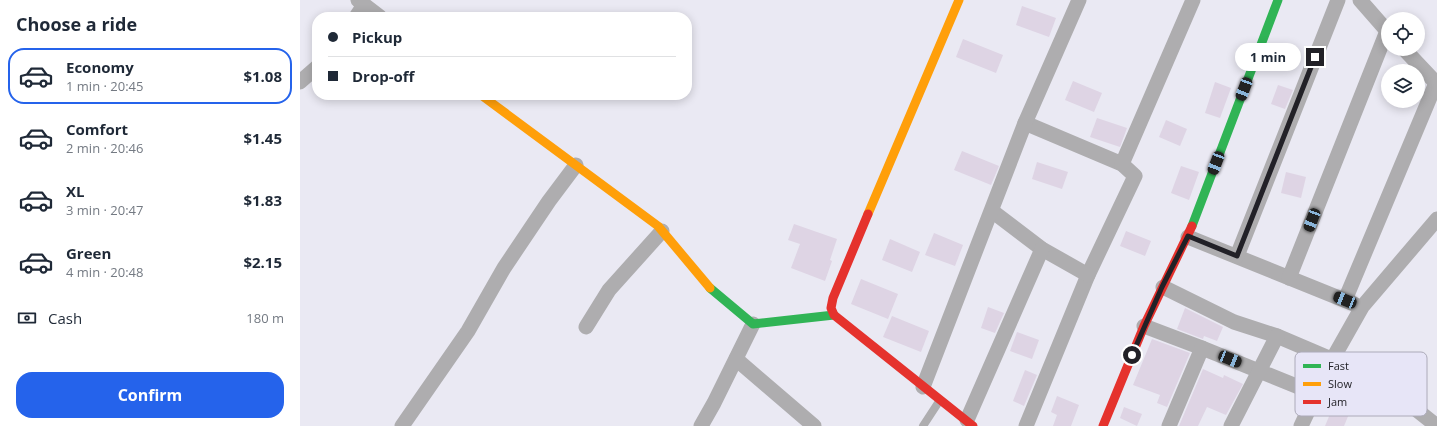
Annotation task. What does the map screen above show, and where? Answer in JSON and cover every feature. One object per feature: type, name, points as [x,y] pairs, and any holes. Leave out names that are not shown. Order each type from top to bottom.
[{"type":"street","points":[[959,0],[833,298],[831,308],[834,315],[970,423],[1042,249]]},
{"type":"street","points":[[923,387],[1025,123],[1079,0]]},
{"type":"street","points":[[1122,164],[1192,0]]},
{"type":"street","points":[[1103,426],[1144,326],[1188,236],[1278,0]]},
{"type":"street","points":[[1237,256],[1338,0]]},
{"type":"street","points":[[1360,0],[1381,25]]},
{"type":"street","points":[[359,7],[370,12]]},
{"type":"street","points":[[1289,278],[1381,47]]},
{"type":"street","points":[[1345,300],[1436,84],[1410,56]]},
{"type":"street","points":[[300,82],[312,71]]},
{"type":"street","points":[[488,100],[658,226],[708,287],[754,324],[834,315]]},
{"type":"street","points":[[1025,123],[1122,164],[1135,176],[1088,275],[1026,426]]},
{"type":"street","points":[[402,426],[468,331],[512,256],[549,201],[576,165]]},
{"type":"street","points":[[992,211],[1042,249],[1088,275]]},
{"type":"street","points":[[1337,352],[1362,307],[1437,218]]},
{"type":"street","points":[[586,327],[609,290],[662,231]]},
{"type":"street","points":[[1188,236],[1362,307]]},
{"type":"street","points":[[1162,287],[1234,322],[1277,336],[1314,352]]},
{"type":"street","points":[[701,426],[754,324]]},
{"type":"street","points":[[1144,326],[1295,386]]},
{"type":"street","points":[[1231,426],[1277,336]]},
{"type":"street","points":[[1169,426],[1202,348]]},
{"type":"street","points":[[736,359],[814,426]]},
{"type":"street","points":[[1301,426],[1306,416]]},
{"type":"street","points":[[1424,416],[1437,426]]},
{"type":"lane","points":[[922,426],[940,400]]},
{"type":"building","points":[[1022,6],[1056,18],[1049,37],[1016,25]]},
{"type":"building","points":[[963,39],[1003,55],[996,73],[956,57]]},
{"type":"building","points":[[1073,81],[1102,93],[1094,112],[1065,100]]},
{"type":"building","points":[[1215,82],[1231,88],[1220,118],[1205,113]]},
{"type":"building","points":[[1278,85],[1293,90],[1285,109],[1271,104]]},
{"type":"building","points":[[1097,118],[1127,128],[1120,147],[1090,137]]},
{"type":"building","points":[[1166,120],[1187,129],[1180,146],[1159,137]]},
{"type":"building","points":[[962,151],[999,166],[991,185],[954,170]]},
{"type":"building","points":[[1037,162],[1068,172],[1062,189],[1032,179]]},
{"type":"building","points":[[1181,166],[1199,172],[1189,200],[1171,193]]},
{"type":"building","points":[[1286,172],[1306,177],[1301,198],[1281,193]]},
{"type":"building","points":[[794,224],[837,239],[830,260],[832,261],[825,281],[791,268],[800,244],[788,240]]},
{"type":"building","points":[[1126,231],[1151,241],[1145,256],[1120,246]]},
{"type":"building","points":[[934,233],[963,245],[955,266],[925,255]]},
{"type":"building","points":[[890,239],[920,252],[912,272],[882,260]]},
{"type":"building","points":[[861,279],[898,294],[888,319],[851,304]]},
{"type":"building","points":[[988,307],[1004,313],[995,333],[981,328]]},
{"type":"building","points":[[1185,308],[1223,327],[1217,341],[1204,336],[1203,339],[1177,329]]},
{"type":"building","points":[[892,316],[929,331],[921,352],[883,337]]},
{"type":"building","points":[[1017,332],[1039,340],[1032,359],[1010,351]]},
{"type":"building","points":[[1152,339],[1190,353],[1167,407],[1157,403],[1160,395],[1133,385]]},
{"type":"building","points":[[1203,369],[1223,378],[1224,375],[1243,384],[1226,415],[1207,407],[1198,426],[1179,426]]},
{"type":"building","points":[[1025,370],[1037,375],[1024,406],[1013,401]]},
{"type":"building","points":[[1057,396],[1079,405],[1071,426],[1053,426],[1057,415],[1051,412]]},
{"type":"building","points":[[1124,407],[1142,414],[1137,426],[1120,418]]},
{"type":"building","points":[[1329,416],[1348,416],[1344,426],[1325,426]]},
{"type":"traffic: fast","points":[[1192,226],[1278,0]]},
{"type":"traffic: fast","points":[[710,288],[753,324],[834,315]]},
{"type":"traffic: slow","points":[[868,214],[959,0]]},
{"type":"traffic: slow","points":[[488,100],[658,226],[710,288]]},
{"type":"traffic: jam","points":[[868,214],[833,298],[831,308],[834,315],[973,426]]},
{"type":"traffic: jam","points":[[1103,426],[1144,326],[1192,226]]},
{"type":"route","points":[[1132,355],[1162,287],[1188,236],[1237,256],[1315,57]]}]
